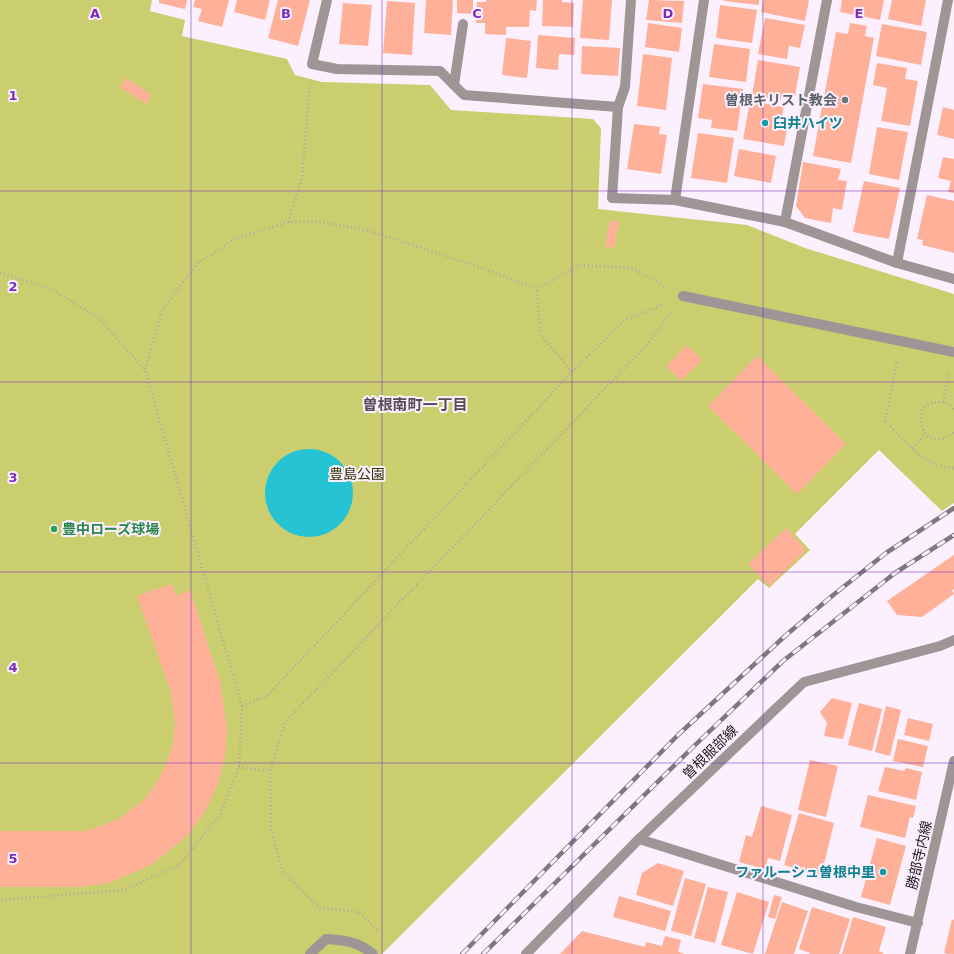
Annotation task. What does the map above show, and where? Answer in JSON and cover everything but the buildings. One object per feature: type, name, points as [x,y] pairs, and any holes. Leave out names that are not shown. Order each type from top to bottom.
[{"type":"street","points":[[327,0],[312,64],[337,69],[440,70],[464,95],[618,107]]},
{"type":"street","points":[[631,0],[625,87],[618,107],[612,198],[675,200],[785,222],[897,263],[954,279]]},
{"type":"street","points":[[675,200],[704,0]]},
{"type":"street","points":[[785,222],[827,0]]},
{"type":"street","points":[[897,263],[948,0]]},
{"type":"street","points":[[454,86],[463,24]]},
{"type":"street","points":[[683,296],[954,352]]},
{"type":"street","name":"曽根服部線","points":[[526,954],[639,839],[804,682],[940,646],[954,640]]},
{"type":"street","name":"勝部寺内線","points":[[910,954],[954,762]]},
{"type":"street","points":[[639,839],[856,907],[918,923]]},
{"type":"street","points":[[310,954],[326,939],[347,940],[368,949],[373,954]]},
{"type":"path","points":[[288,222],[302,178],[312,64]]},
{"type":"path","points":[[145,370],[163,308],[198,263],[235,239],[288,222],[322,222],[370,231],[473,265],[537,289]]},
{"type":"path","points":[[537,289],[579,264],[632,268],[683,296]]},
{"type":"path","points":[[0,273],[52,289],[100,319],[145,370],[242,706],[239,767],[220,815],[179,865],[124,890],[0,900]]},
{"type":"path","points":[[537,289],[540,334],[572,372]]},
{"type":"path","points":[[242,706],[268,695],[572,372],[626,320],[683,296]]},
{"type":"path","points":[[381,934],[359,912],[320,908],[282,871],[271,826],[270,771],[285,722],[645,347],[683,296]]},
{"type":"path","points":[[902,341],[885,421],[920,455],[934,463],[954,468]]},
{"type":"path","points":[[943,402],[954,352]]},
{"type":"path","points":[[954,409],[952,406],[943,402],[934,402],[927,406],[922,412],[920,420],[926,435],[933,438],[941,439],[949,437],[954,432]]},
{"type":"path","points":[[912,448],[926,435]]},
{"type":"path","points":[[239,767],[270,771]]},
{"type":"green space","name":"豊島公園","points":[[0,0],[152,0],[150,11],[185,20],[182,36],[287,59],[295,75],[322,82],[430,85],[451,110],[593,119],[601,128],[598,209],[747,225],[805,248],[954,294],[954,503],[942,511],[879,450],[795,534],[810,550],[769,588],[758,579],[382,954],[0,954]]},
{"type":"water","points":[[309,449],[326,452],[334,456],[346,468],[350,476],[353,493],[350,510],[346,518],[334,530],[326,534],[309,537],[292,534],[284,530],[272,518],[268,510],[265,493],[268,476],[272,468],[284,456],[292,452]]},
{"type":"railway","points":[[462,954],[678,735],[785,636],[886,553],[954,508]]},
{"type":"railway","points":[[483,954],[691,749],[783,661],[895,573],[954,535]]},
{"type":"place","name":"曽根キリスト教会","points":[[845,100]]},
{"type":"place","name":"臼井ハイツ","points":[[765,123]]},
{"type":"place","name":"豊中ローズ球場","points":[[54,529]]},
{"type":"place","name":"ファルーシュ曽根中里","points":[[883,872]]},
{"type":"district","name":"曽根南町一丁目","points":[[415,405]]}]
